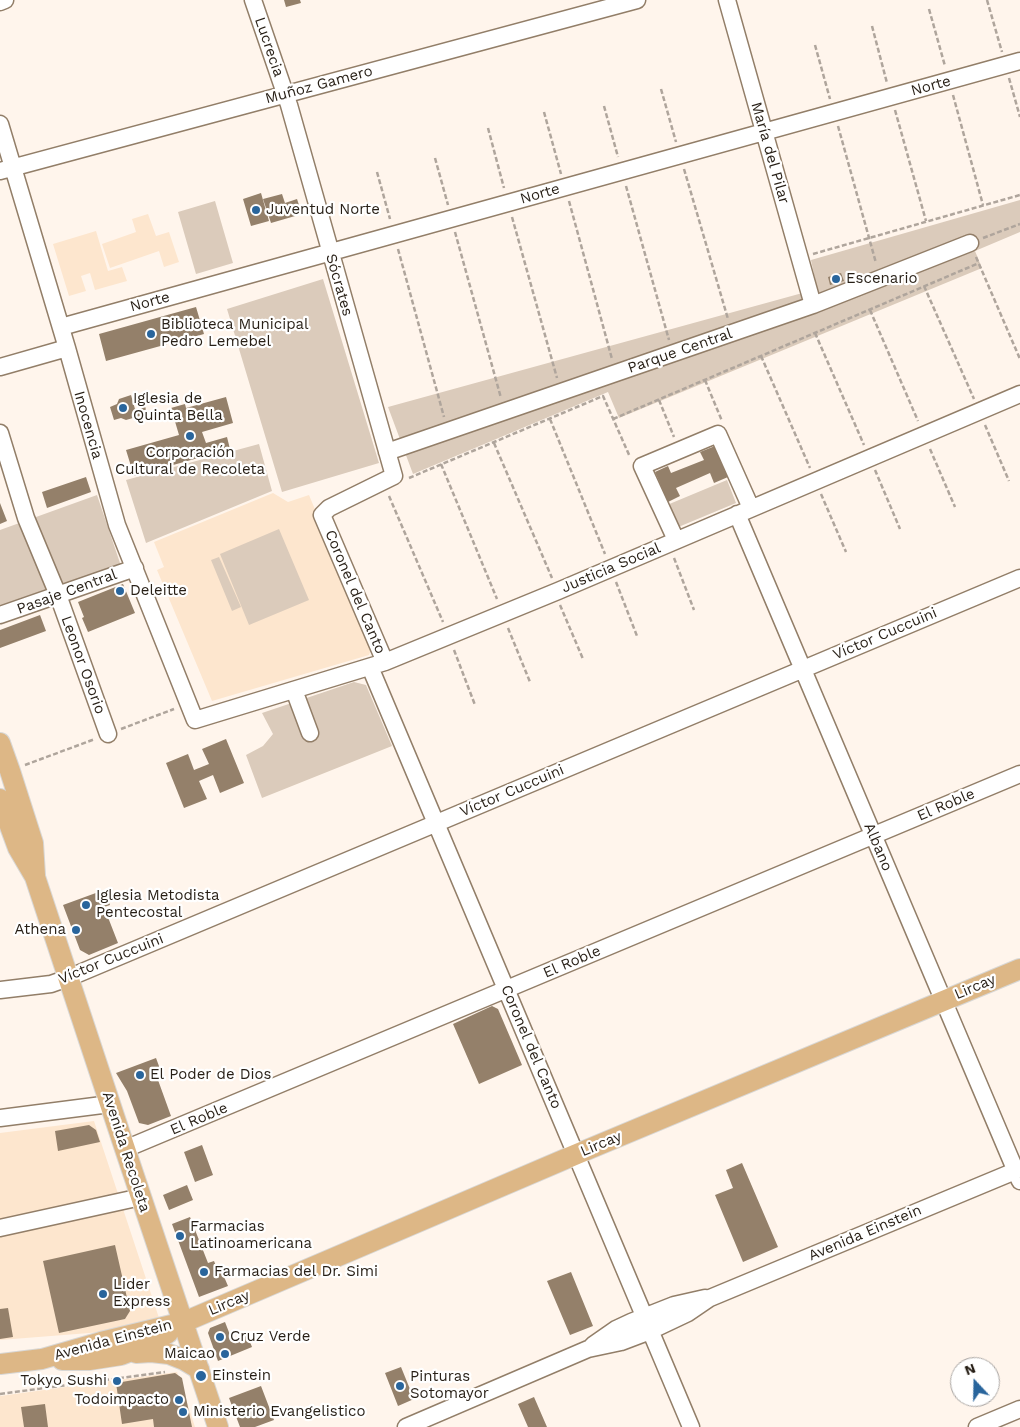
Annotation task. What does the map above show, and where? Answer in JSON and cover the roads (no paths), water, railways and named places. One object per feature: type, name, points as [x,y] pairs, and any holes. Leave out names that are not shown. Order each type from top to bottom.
[{"type":"main road","name":"Avenida Recoleta","points":[[0,743],[33,843],[35,877]]},
{"type":"main road","name":"Avenida Recoleta","points":[[1,806],[18,848],[35,877],[218,1427]]},
{"type":"main road","points":[[1,806],[26,819]]},
{"type":"main road","name":"Lircay","points":[[184,1322],[1020,968]]},
{"type":"main road","name":"Avenida Einstein","points":[[0,1364],[42,1359],[90,1360],[122,1355],[156,1340],[184,1322]]},
{"type":"main road","name":"Avenida Einstein","points":[[42,1359],[184,1322]]},
{"type":"main road","points":[[122,1355],[162,1352],[179,1357],[200,1369]]},
{"type":"street","points":[[0,2],[5,0]]},
{"type":"street","name":"Lucrecia","points":[[253,0],[286,94]]},
{"type":"street","name":"Muñoz Gamero","points":[[6,169],[637,0]]},
{"type":"street","name":"María del Pilar","points":[[727,0],[813,305]]},
{"type":"street","name":"Norte","points":[[60,327],[1020,62]]},
{"type":"street","name":"Sócrates","points":[[286,94],[394,481]]},
{"type":"street","name":"Inocencia","points":[[0,124],[6,169],[67,348],[115,518],[195,720]]},
{"type":"street","name":"Parque Central","points":[[387,452],[813,305],[970,243]]},
{"type":"street","points":[[0,367],[67,348]]},
{"type":"street","name":"Justicia Social","points":[[195,720],[378,664],[449,636],[1020,394]]},
{"type":"street","name":"Leonor Osorio","points":[[0,433],[26,518],[58,595],[108,734]]},
{"type":"street","name":"Albano","points":[[676,540],[642,466],[718,434],[744,511],[803,669],[1019,1173]]},
{"type":"street","name":"Coronel del Canto","points":[[394,481],[328,508],[322,515],[436,823],[691,1427]]},
{"type":"street","name":"Pasaje Central","points":[[0,616],[135,568]]},
{"type":"street","name":"Víctor Cuccuini","points":[[0,990],[51,984],[68,978],[1020,578]]},
{"type":"street","points":[[294,690],[310,733]]},
{"type":"street","name":"El Roble","points":[[125,1150],[1020,774]]},
{"type":"street","points":[[0,1118],[110,1104]]},
{"type":"street","name":"Avenida Einstein","points":[[406,1427],[588,1349],[616,1329],[647,1324],[674,1305],[710,1298],[1019,1173]]},
{"type":"street","points":[[0,1228],[141,1198]]},
{"type":"street","points":[[977,1427],[1020,1409]]},
{"type":"place","name":"Juventud Norte","points":[[256,210]]},
{"type":"place","name":"Escenario","points":[[836,279]]},
{"type":"place","name":"Biblioteca Municipal Pedro Lemebel","points":[[151,334]]},
{"type":"place","name":"Iglesia de Quinta Bella","points":[[123,408]]},
{"type":"place","name":"Corporación Cultural de Recoleta","points":[[190,436]]},
{"type":"place","name":"Deleitte","points":[[120,591]]},
{"type":"place","name":"Iglesia Metodista Pentecostal","points":[[86,905]]},
{"type":"place","name":"Athena","points":[[76,930]]},
{"type":"place","name":"El Poder de Dios","points":[[140,1075]]},
{"type":"place","name":"Farmacias Latinoamericana","points":[[180,1236]]},
{"type":"place","name":"Farmacias del Dr. Simi","points":[[204,1272]]},
{"type":"place","name":"Lider Express","points":[[103,1294]]},
{"type":"place","name":"Cruz Verde","points":[[220,1337]]},
{"type":"place","name":"Maicao","points":[[225,1354]]},
{"type":"place","name":"Einstein","points":[[201,1376]]},
{"type":"place","name":"Tokyo Sushi","points":[[117,1381]]},
{"type":"place","name":"Pinturas Sotomayor","points":[[400,1386]]},
{"type":"place","name":"Todoimpacto","points":[[179,1400]]},
{"type":"place","name":"Ministerio Evangelistico","points":[[183,1412]]}]
